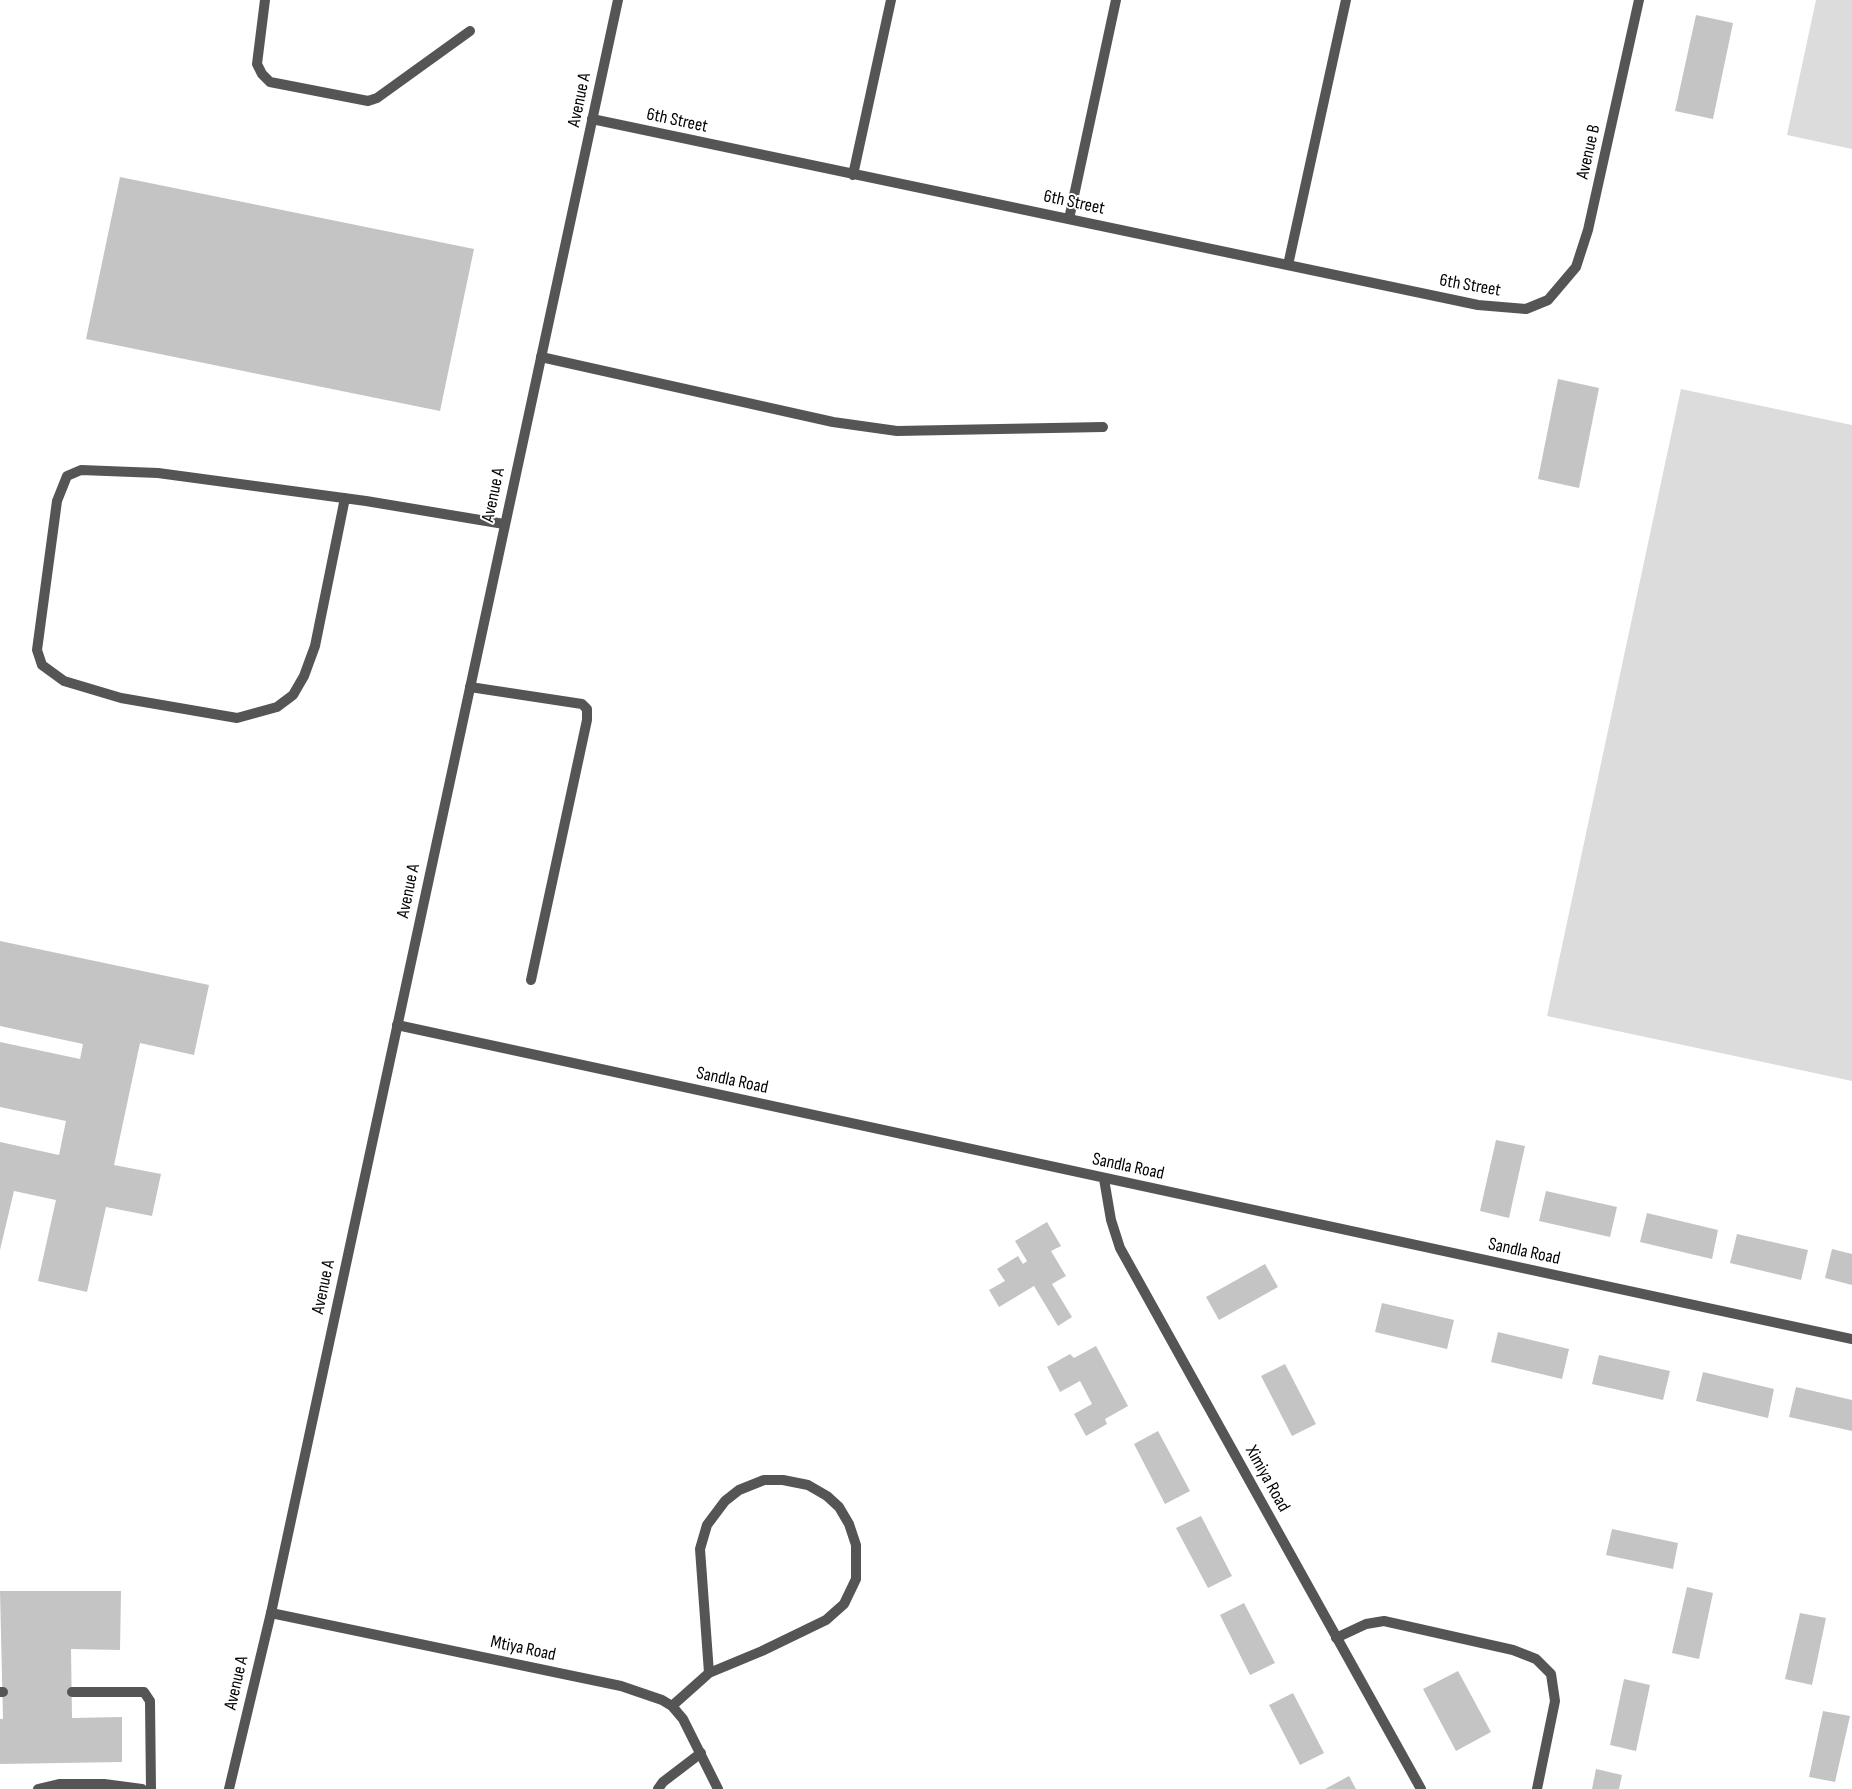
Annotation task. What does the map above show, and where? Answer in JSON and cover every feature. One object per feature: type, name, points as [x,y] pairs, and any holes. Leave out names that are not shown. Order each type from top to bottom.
[{"type":"street","points":[[266,0],[257,64],[262,74],[270,82],[368,101],[377,98],[470,31]]},
{"type":"street","name":"Avenue A","points":[[229,1789],[271,1613],[618,0]]},
{"type":"street","points":[[853,174],[891,0]]},
{"type":"street","points":[[1069,219],[1116,0]]},
{"type":"street","points":[[1288,265],[1346,0]]},
{"type":"street","name":"Avenue B","points":[[1548,300],[1576,267],[1588,230],[1639,0]]},
{"type":"street","name":"6th Street","points":[[592,119],[1501,308],[1526,309],[1548,300]]},
{"type":"street","points":[[541,357],[833,422],[897,431],[1103,427]]},
{"type":"street","points":[[345,498],[315,646],[304,676],[293,695],[277,707],[237,718],[121,698],[64,681],[42,665],[37,650],[57,501],[67,476],[81,470],[158,472],[345,498],[504,524]]},
{"type":"street","points":[[470,687],[582,704],[587,709],[587,720],[531,980]]},
{"type":"street","name":"Sandla Road","points":[[397,1025],[1852,1339]]},
{"type":"street","name":"Ximiya Road","points":[[1104,1179],[1111,1220],[1120,1248],[1421,1789]]},
{"type":"street","points":[[672,1706],[708,1673],[762,1652],[826,1620],[844,1604],[856,1579],[856,1545],[849,1524],[839,1507],[827,1496],[808,1485],[783,1480],[764,1480],[739,1490],[725,1501],[707,1525],[700,1549],[708,1673]]},
{"type":"street","name":"Mtiya Road","points":[[271,1613],[621,1686],[662,1700],[672,1706],[684,1719],[718,1789]]},
{"type":"street","points":[[1336,1638],[1366,1624],[1384,1621],[1513,1650],[1536,1659],[1551,1674],[1555,1701],[1537,1789]]},
{"type":"street","points":[[72,1692],[144,1692],[150,1701],[151,1789]]},
{"type":"street","points":[[658,1789],[700,1753]]},
{"type":"street","points":[[38,1789],[59,1784],[104,1784],[142,1789]]},
{"type":"shaded area","points":[[1816,0],[1852,0],[1852,149],[1787,135]]},
{"type":"shaded area","points":[[1681,389],[1852,425],[1852,1081],[1547,1016]]},
{"type":"building","points":[[1696,15],[1733,23],[1713,119],[1675,111]]},
{"type":"building","points":[[120,177],[474,249],[440,411],[86,339]]},
{"type":"building","points":[[1558,379],[1599,388],[1579,488],[1538,479]]},
{"type":"building","points":[[0,941],[209,985],[194,1055],[140,1043],[114,1165],[161,1174],[152,1216],[106,1207],[87,1292],[38,1281],[56,1200],[14,1191],[0,1250],[0,1142],[59,1155],[66,1121],[0,1107],[0,1042],[80,1059],[83,1044],[0,1026]]},
{"type":"building","points":[[1496,1140],[1525,1146],[1509,1218],[1480,1211]]},
{"type":"building","points":[[1546,1191],[1617,1207],[1610,1237],[1539,1221]]},
{"type":"building","points":[[1647,1213],[1718,1230],[1712,1259],[1640,1242]]},
{"type":"building","points":[[1047,1222],[1061,1246],[1051,1251],[1066,1276],[1052,1284],[1072,1317],[1058,1326],[1034,1286],[999,1307],[989,1290],[1005,1281],[997,1269],[1018,1256],[1023,1264],[1027,1261],[1015,1241]]},
{"type":"building","points":[[1737,1234],[1808,1250],[1801,1280],[1730,1263]]},
{"type":"building","points":[[1832,1249],[1852,1254],[1852,1285],[1825,1278]]},
{"type":"building","points":[[1265,1264],[1278,1287],[1219,1320],[1206,1297]]},
{"type":"building","points":[[1382,1303],[1454,1320],[1447,1349],[1375,1332]]},
{"type":"building","points":[[1498,1332],[1569,1349],[1562,1379],[1491,1362]]},
{"type":"building","points":[[1096,1346],[1128,1406],[1105,1419],[1107,1424],[1086,1436],[1074,1414],[1092,1404],[1080,1381],[1060,1392],[1047,1367],[1070,1354],[1074,1358]]},
{"type":"building","points":[[1599,1355],[1670,1371],[1663,1400],[1592,1384]]},
{"type":"building","points":[[1285,1364],[1316,1424],[1292,1436],[1261,1376]]},
{"type":"building","points":[[1703,1372],[1774,1389],[1768,1418],[1696,1401]]},
{"type":"building","points":[[1796,1387],[1852,1400],[1852,1431],[1789,1417]]},
{"type":"building","points":[[1158,1431],[1190,1491],[1165,1504],[1134,1444]]},
{"type":"building","points":[[1201,1516],[1232,1576],[1208,1588],[1176,1528]]},
{"type":"building","points":[[1612,1529],[1678,1543],[1673,1569],[1606,1555]]},
{"type":"building","points":[[1687,1587],[1713,1593],[1699,1659],[1672,1653]]},
{"type":"building","points":[[0,1591],[121,1591],[120,1650],[71,1649],[72,1718],[122,1717],[122,1762],[0,1764],[0,1719],[3,1719]]},
{"type":"building","points":[[1244,1603],[1275,1663],[1250,1675],[1220,1615]]},
{"type":"building","points":[[1800,1613],[1826,1618],[1812,1685],[1785,1679]]},
{"type":"building","points":[[1458,1671],[1491,1732],[1456,1751],[1423,1689]]},
{"type":"building","points":[[1624,1679],[1650,1685],[1636,1751],[1610,1745]]},
{"type":"building","points":[[1293,1693],[1324,1753],[1300,1765],[1269,1705]]},
{"type":"building","points":[[1823,1711],[1850,1716],[1835,1782],[1809,1777]]},
{"type":"building","points":[[1596,1769],[1622,1775],[1619,1789],[1592,1789]]},
{"type":"building","points":[[1349,1776],[1356,1789],[1325,1789]]}]
